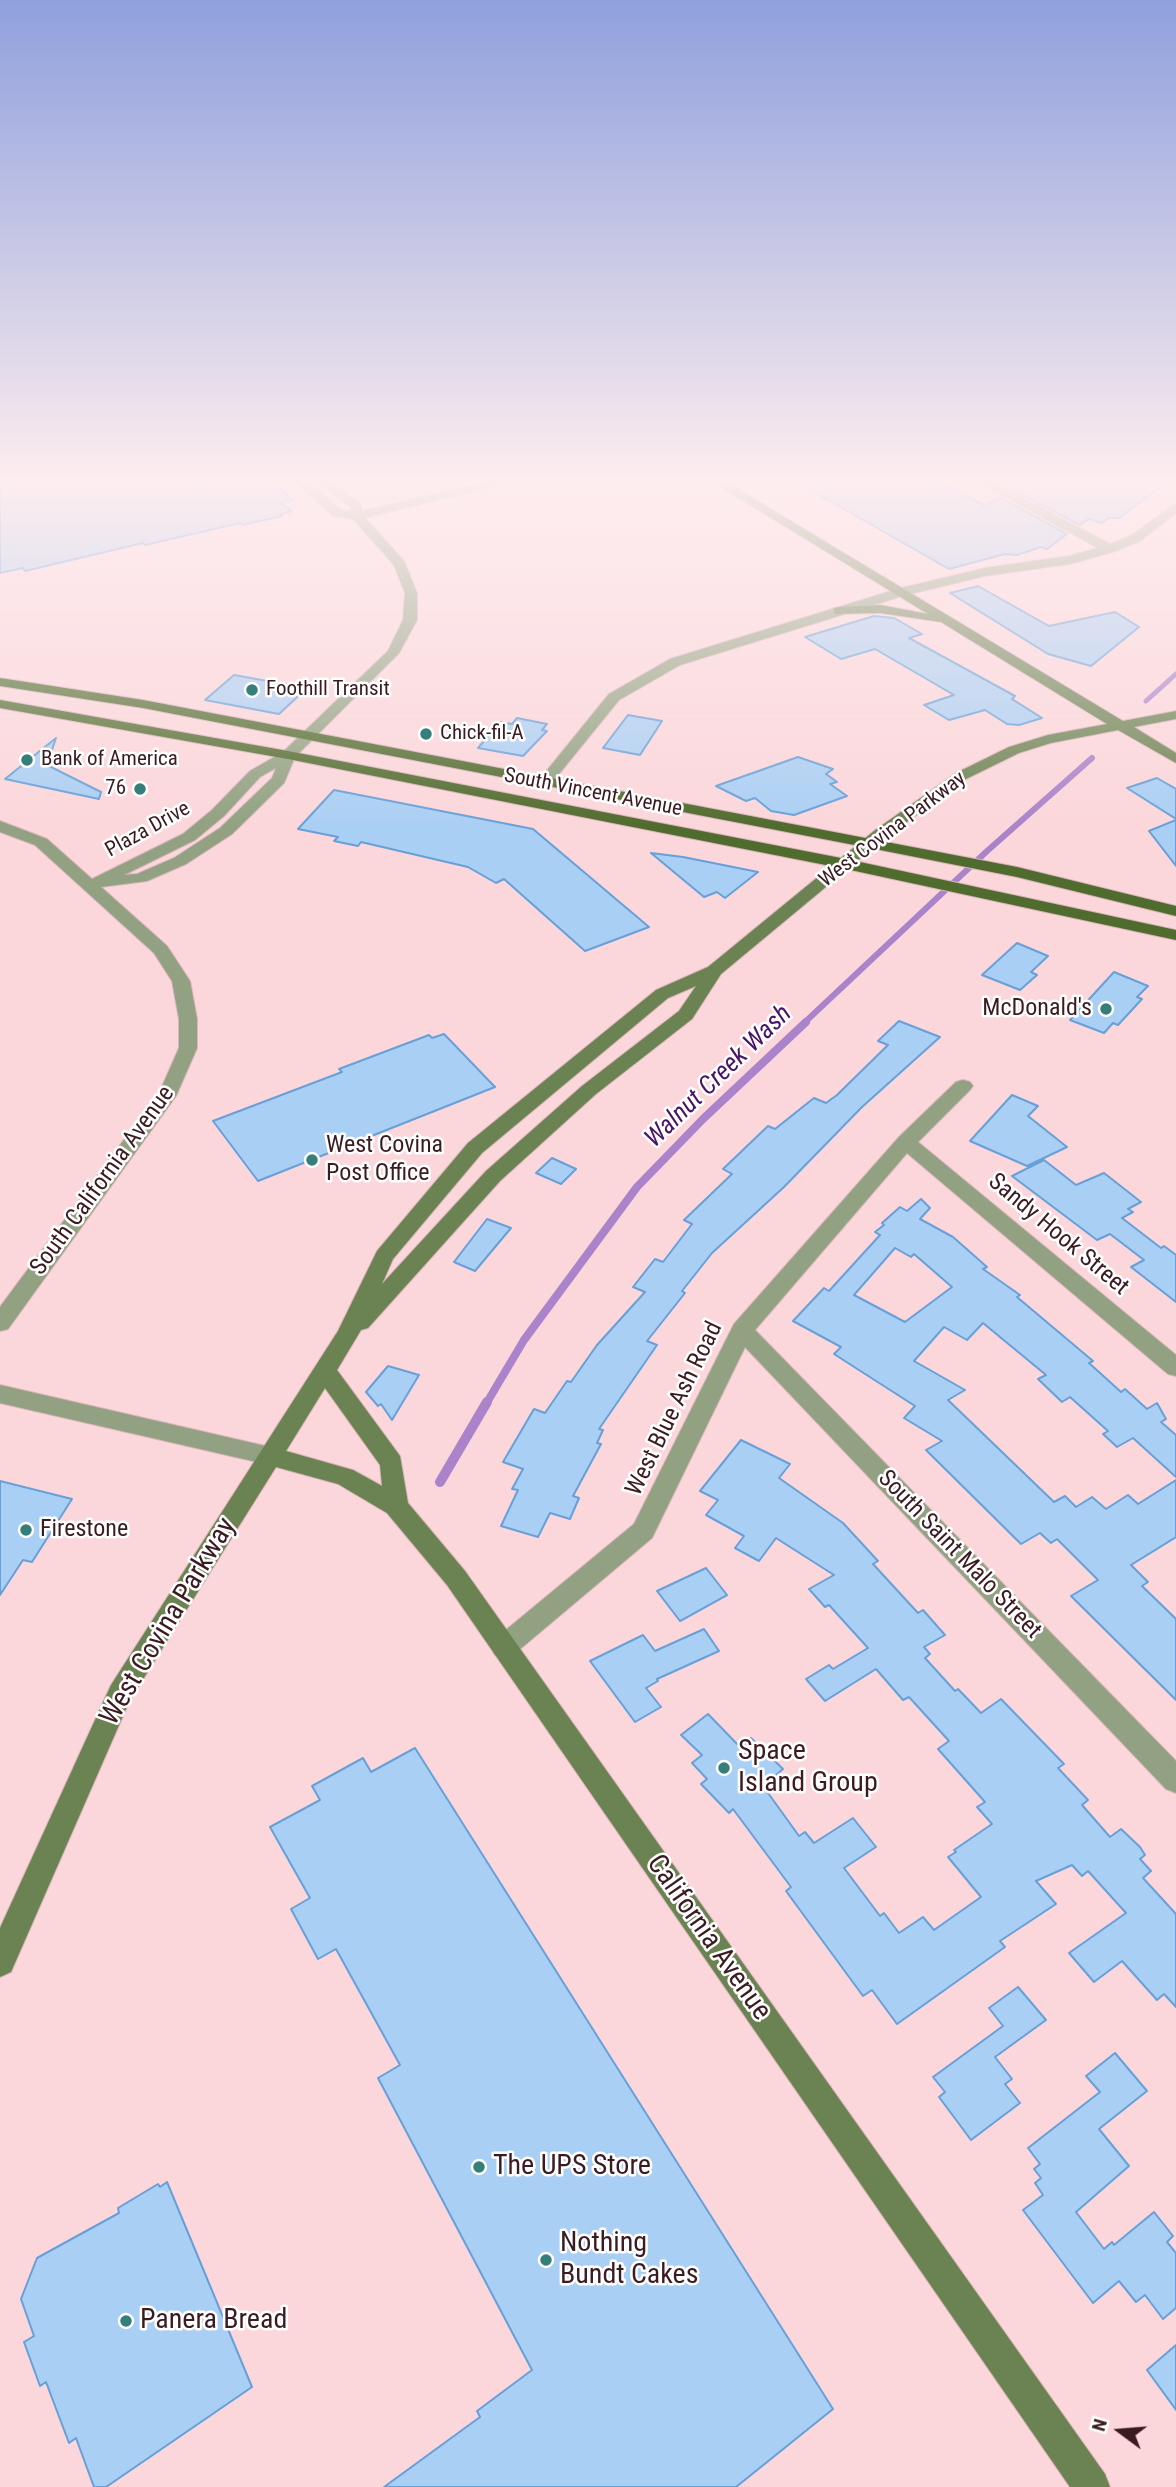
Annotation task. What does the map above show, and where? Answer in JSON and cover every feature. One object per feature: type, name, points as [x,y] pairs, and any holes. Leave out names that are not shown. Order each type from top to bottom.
[{"type":"main road","name":"South Vincent Avenue","points":[[0,682],[143,704],[307,738],[870,843],[988,866],[1176,911]]},
{"type":"main road","name":"South Vincent Avenue","points":[[0,704],[288,755],[846,864],[1176,935]]},
{"type":"street","points":[[90,886],[141,878],[180,862],[226,831],[279,780],[288,755],[393,652],[410,620],[411,596]]},
{"type":"street","points":[[545,782],[601,710],[614,697],[652,672],[675,662],[889,596]]},
{"type":"street","points":[[909,596],[1176,759]]},
{"type":"street","points":[[839,611],[880,609],[952,623]]},
{"type":"street","name":"West Covina Parkway","points":[[0,1962],[120,1693],[348,1334],[384,1256],[475,1148],[662,993],[714,971],[936,792],[986,762],[1027,745],[1117,724],[1176,715]]},
{"type":"street","name":"South California Avenue","points":[[0,826],[41,842],[160,950],[181,981],[188,1019],[188,1048],[169,1091],[0,1323]]},
{"type":"street","name":"West Covina Parkway","points":[[348,1334],[493,1176],[589,1090],[686,1015],[714,971]]},
{"type":"street","name":"West Blue Ash Road","points":[[504,1647],[643,1531],[742,1330],[906,1142],[963,1086]]},
{"type":"street","name":"Sandy Hook Street","points":[[906,1142],[1176,1368]]},
{"type":"street","name":"South Saint Malo Street","points":[[742,1330],[1176,1780]]},
{"type":"street","points":[[325,1371],[392,1463],[396,1506]]},
{"type":"street","points":[[0,1394],[270,1456]]},
{"type":"street","name":"California Avenue","points":[[270,1456],[345,1477],[396,1506],[456,1578],[1092,2487]]},
{"type":"building","points":[[955,596],[996,596],[1049,626],[1115,612],[1139,627],[1091,666],[1048,654]]},
{"type":"building","points":[[874,616],[894,618],[922,634],[909,638],[1015,696],[1012,699],[1042,718],[1019,725],[1007,724],[985,710],[949,720],[924,705],[954,695],[875,649],[841,659],[805,637]]},
{"type":"building","points":[[234,675],[307,688],[279,714],[205,700]]},
{"type":"building","points":[[628,715],[662,721],[640,755],[603,748]]},
{"type":"building","points":[[517,718],[547,724],[542,730],[547,731],[523,756],[478,748],[500,722],[512,724]]},
{"type":"building","points":[[56,738],[47,765],[101,792],[99,799],[5,779]]},
{"type":"building","points":[[798,757],[833,769],[826,774],[837,782],[830,784],[847,796],[794,815],[771,811],[755,798],[746,801],[716,786]]},
{"type":"building","points":[[1157,778],[1176,789],[1176,819],[1127,788]]},
{"type":"building","points":[[334,790],[533,829],[649,927],[585,951],[504,879],[496,883],[468,867],[361,842],[358,846],[334,841],[338,837],[298,829]]},
{"type":"building","points":[[1176,820],[1176,866],[1149,831]]},
{"type":"building","points":[[651,853],[758,872],[725,898],[717,892],[704,897]]},
{"type":"building","points":[[1017,943],[1048,956],[1031,972],[1037,975],[1020,990],[982,975]]},
{"type":"building","name":"McDonald's","points":[[1114,972],[1148,986],[1137,997],[1142,999],[1118,1025],[1113,1023],[1104,1033],[1070,1020]]},
{"type":"building","points":[[899,1021],[940,1037],[862,1107],[784,1187],[712,1253],[682,1291],[685,1293],[647,1341],[657,1345],[599,1429],[603,1430],[597,1443],[601,1444],[573,1496],[579,1498],[570,1519],[550,1513],[538,1537],[501,1526],[518,1490],[512,1489],[523,1469],[503,1462],[534,1409],[545,1413],[567,1381],[571,1382],[597,1345],[645,1292],[633,1287],[655,1259],[663,1262],[692,1224],[684,1220],[732,1174],[723,1169],[768,1126],[775,1129],[814,1098],[826,1103],[837,1095],[888,1045],[878,1041]]},
{"type":"building","points":[[444,1034],[495,1087],[258,1181],[213,1121],[342,1072],[339,1069],[429,1035],[432,1038]]},
{"type":"building","points":[[1012,1095],[1038,1106],[1028,1116],[1067,1147],[1027,1166],[970,1141]]},
{"type":"building","points":[[552,1158],[576,1169],[561,1184],[536,1173]]},
{"type":"building","points":[[1044,1160],[1076,1185],[1104,1173],[1141,1202],[1128,1209],[1133,1212],[1122,1218],[1161,1248],[1164,1246],[1176,1255],[1176,1302],[1131,1267],[1144,1260],[1110,1234],[1097,1240],[1012,1176]]},
{"type":"building","points":[[921,1199],[930,1208],[920,1219],[953,1237],[987,1267],[983,1269],[1020,1295],[1017,1297],[1093,1361],[1089,1363],[1121,1392],[1125,1389],[1147,1409],[1157,1403],[1166,1419],[1161,1422],[1176,1435],[1176,1477],[1133,1438],[1117,1447],[1103,1434],[1108,1431],[1070,1397],[1062,1402],[1038,1379],[1046,1375],[983,1323],[967,1340],[944,1327],[914,1361],[965,1390],[948,1400],[1054,1502],[1065,1496],[1076,1507],[1092,1497],[1106,1509],[1128,1495],[1138,1504],[1176,1480],[1176,1537],[1131,1565],[1148,1582],[1142,1586],[1176,1619],[1176,1700],[1071,1596],[1098,1580],[1057,1539],[1051,1543],[1040,1533],[1021,1544],[926,1450],[942,1441],[904,1418],[915,1406],[834,1354],[841,1347],[793,1321],[824,1288],[829,1291],[880,1235],[875,1232],[884,1225],[882,1223],[900,1207],[907,1211]],"holes":[[[895,1248],[911,1257],[914,1254],[952,1287],[905,1322],[854,1295]]]},
{"type":"building","points":[[487,1219],[511,1228],[475,1271],[454,1262]]},
{"type":"building","points":[[388,1366],[419,1375],[392,1420],[381,1404],[378,1406],[366,1392]]},
{"type":"building","points":[[741,1440],[790,1464],[779,1478],[843,1523],[878,1561],[873,1564],[918,1613],[923,1610],[945,1635],[924,1647],[930,1654],[925,1658],[955,1691],[958,1689],[981,1713],[1001,1699],[1064,1764],[1058,1768],[1088,1800],[1082,1805],[1110,1837],[1121,1829],[1140,1847],[1145,1855],[1140,1859],[1151,1871],[1143,1878],[1176,1914],[1176,2007],[1164,1994],[1157,2000],[1122,1961],[1094,1982],[1069,1953],[1126,1913],[1088,1871],[1082,1876],[1072,1865],[1036,1881],[1056,1904],[1000,1941],[1005,1947],[897,2024],[872,1990],[863,1996],[786,1891],[791,1887],[733,1809],[729,1813],[701,1784],[707,1779],[692,1763],[702,1755],[681,1735],[708,1714],[740,1747],[751,1738],[783,1769],[763,1786],[799,1836],[805,1832],[814,1843],[853,1818],[876,1847],[844,1868],[880,1916],[884,1913],[899,1933],[923,1917],[934,1930],[981,1897],[948,1857],[992,1824],[977,1807],[985,1802],[938,1749],[949,1741],[909,1697],[903,1700],[876,1669],[825,1701],[806,1679],[829,1665],[833,1669],[868,1648],[829,1605],[825,1607],[809,1589],[834,1575],[776,1538],[759,1561],[735,1548],[744,1536],[706,1515],[718,1500],[700,1491]]},
{"type":"building","name":"Firestone","points":[[0,1481],[72,1499],[32,1562],[23,1560],[0,1595]]},
{"type":"building","points":[[706,1568],[727,1595],[680,1621],[657,1591]]},
{"type":"building","points":[[704,1629],[719,1651],[657,1679],[658,1681],[646,1688],[661,1707],[635,1722],[590,1661],[643,1635],[655,1651]]},
{"type":"building","points":[[415,1748],[833,2409],[736,2487],[384,2487],[480,2417],[477,2411],[532,2370],[378,2078],[400,2065],[336,1949],[318,1959],[291,1909],[310,1898],[270,1827],[320,1800],[312,1786],[363,1758],[371,1772]]},
{"type":"building","points":[[1018,1987],[1046,2020],[995,2057],[1012,2079],[1005,2084],[1020,2103],[971,2140],[939,2097],[945,2092],[933,2077],[1003,2026],[989,2008]]},
{"type":"building","points":[[1115,2053],[1147,2091],[1099,2129],[1129,2166],[1076,2212],[1104,2249],[1112,2242],[1114,2245],[1154,2212],[1173,2236],[1167,2242],[1176,2253],[1176,2308],[1163,2319],[1145,2295],[1136,2302],[1119,2281],[1093,2303],[1023,2210],[1043,2195],[1035,2183],[1041,2178],[1034,2169],[1040,2164],[1028,2148],[1100,2092],[1086,2076]]},
{"type":"building","name":"Panera Bread","points":[[167,2182],[252,2387],[106,2487],[94,2487],[76,2438],[69,2443],[46,2382],[40,2386],[24,2342],[34,2336],[21,2299],[37,2258],[119,2213],[118,2208],[158,2184],[160,2187]]},
{"type":"building","points":[[1176,2345],[1176,2410],[1147,2370]]},
{"type":"waterway","name":"Walnut Creek Wash","points":[[1146,701],[1176,674]]},
{"type":"waterway","name":"Walnut Creek Wash","points":[[804,1023],[986,852],[1092,758]]},
{"type":"waterway","name":"Walnut Creek Wash","points":[[486,1404],[524,1340],[637,1187],[703,1119],[806,1022]]},
{"type":"waterway","name":"Walnut Creek Wash","points":[[440,1482],[487,1402]]},
{"type":"place","name":"Foothill Transit","points":[[252,690]]},
{"type":"place","name":"Chick-fil-A","points":[[426,734]]},
{"type":"place","name":"Bank of America","points":[[27,760]]},
{"type":"place","name":"76","points":[[140,789]]},
{"type":"place","name":"McDonald's","points":[[1106,1009]]},
{"type":"place","name":"West Covina Post Office","points":[[312,1160]]},
{"type":"place","name":"Firestone","points":[[26,1530]]},
{"type":"place","name":"Space Island Group","points":[[724,1768]]},
{"type":"place","name":"The UPS Store","points":[[479,2167]]},
{"type":"place","name":"Nothing Bundt Cakes","points":[[546,2260]]},
{"type":"place","name":"Panera Bread","points":[[126,2321]]}]
